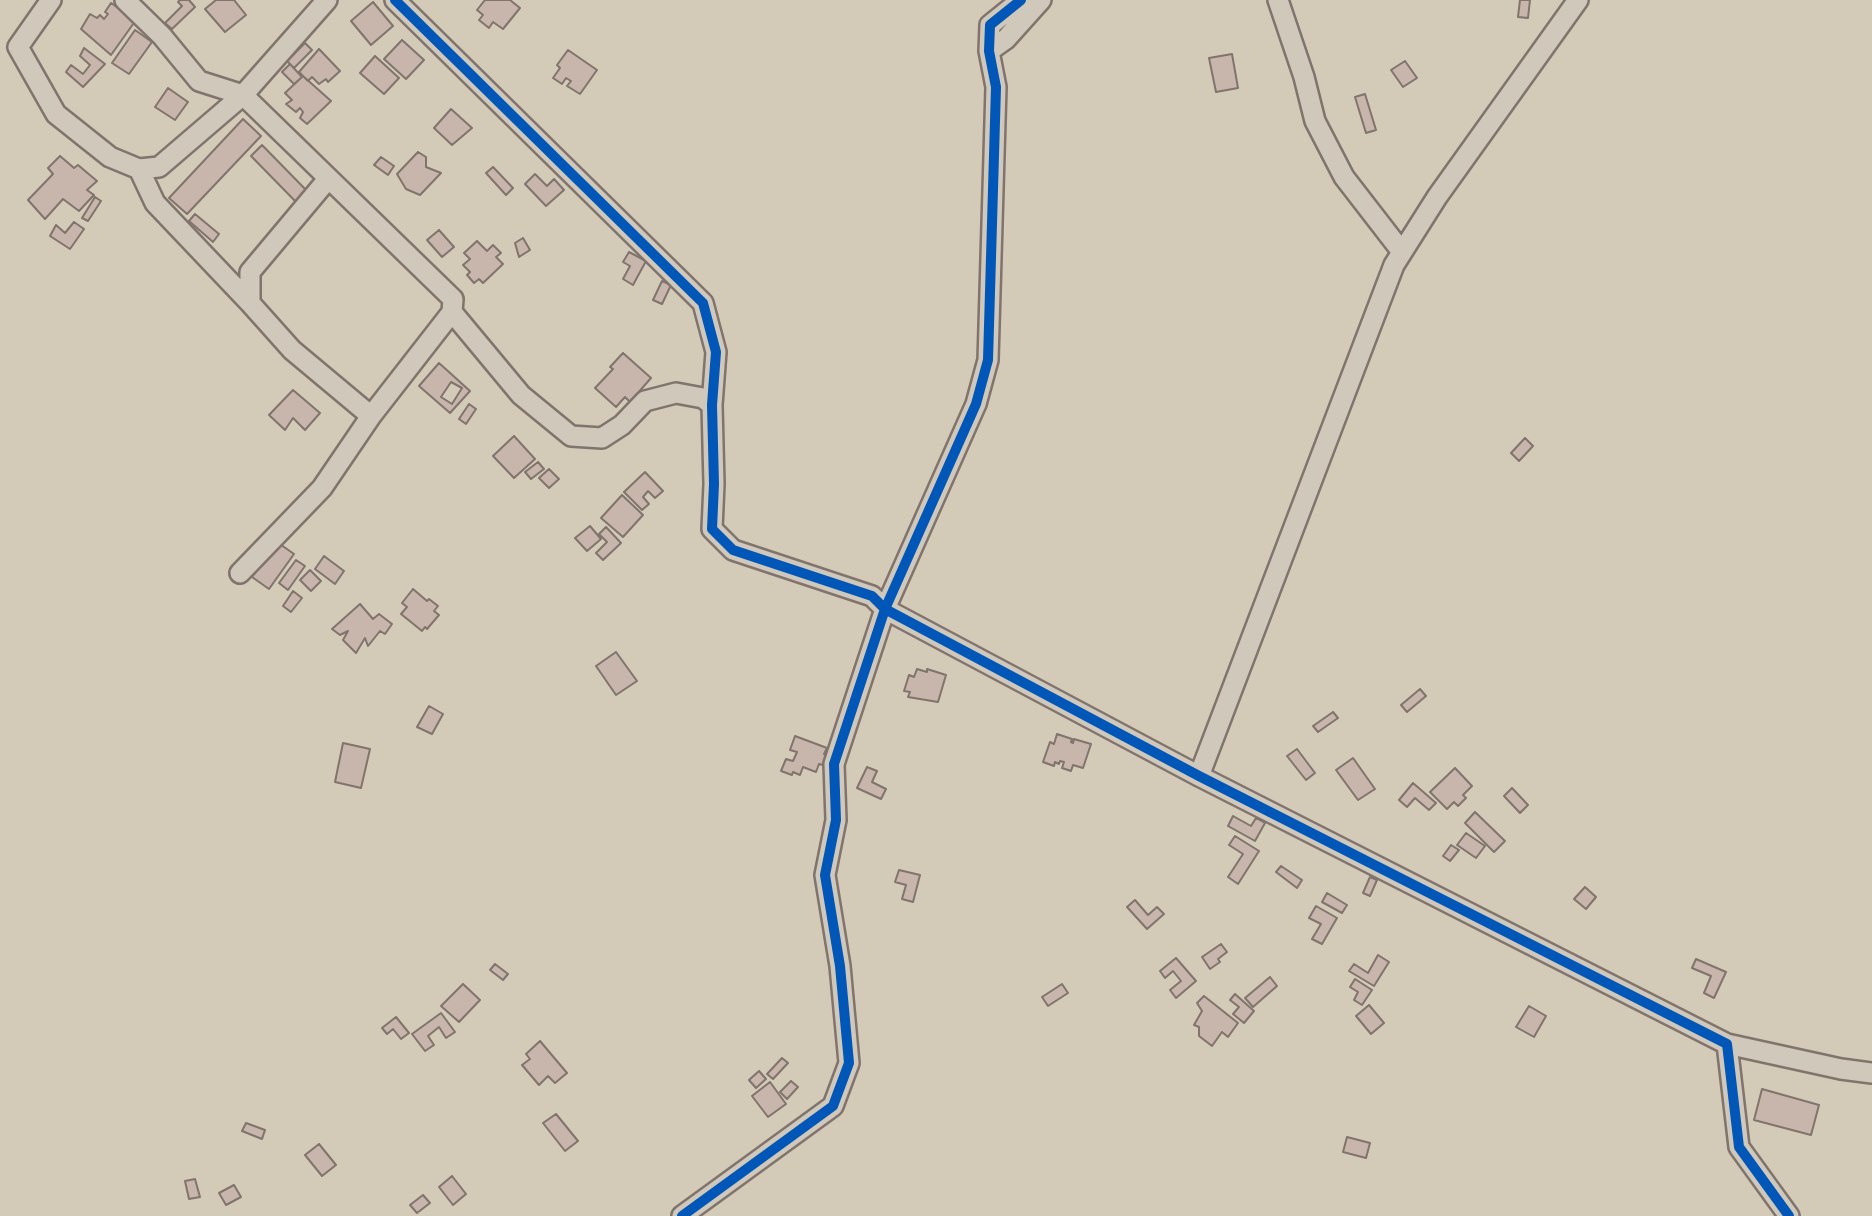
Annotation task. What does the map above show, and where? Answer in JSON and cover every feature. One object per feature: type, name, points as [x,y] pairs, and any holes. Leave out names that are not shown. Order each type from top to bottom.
[{"type":"street","points":[[51,0],[18,47],[56,114],[110,157],[139,169],[159,167],[243,95],[327,0]]},
{"type":"street","points":[[125,0],[199,80],[243,95],[453,299],[452,312],[371,416],[322,488],[240,573]]},
{"type":"street","points":[[395,0],[703,303],[716,352],[712,405],[712,529],[733,550],[872,596],[885,609],[1199,776],[1727,1044],[1872,1073]]},
{"type":"street","points":[[682,1216],[834,1106],[849,1063],[840,966],[825,875],[836,820],[834,764],[885,609],[976,404],[988,360],[996,86],[989,51],[990,25],[1021,0]]},
{"type":"street","points":[[989,51],[1006,39],[1041,0]]},
{"type":"street","points":[[1278,0],[1304,77],[1315,121],[1344,177],[1402,252]]},
{"type":"street","points":[[1199,776],[1394,265],[1437,197],[1578,0]]},
{"type":"street","points":[[139,169],[155,203],[292,350],[371,416]]},
{"type":"street","points":[[250,303],[250,272],[328,179]]},
{"type":"street","points":[[452,312],[521,395],[571,436],[603,438],[622,425],[645,401],[676,393],[703,398],[712,405]]},
{"type":"street","points":[[1727,1044],[1739,1147],[1789,1216]]},
{"type":"building","points":[[189,0],[195,7],[172,29],[165,23],[182,6],[178,2]]},
{"type":"building","points":[[216,0],[234,0],[246,15],[225,32],[205,9]]},
{"type":"building","points":[[485,0],[510,0],[520,8],[503,29],[493,22],[489,28],[479,20],[483,15],[477,10]]},
{"type":"building","points":[[1520,0],[1530,0],[1528,18],[1518,17]]},
{"type":"building","points":[[373,2],[393,26],[371,45],[351,21]]},
{"type":"building","points":[[111,3],[136,20],[111,55],[81,29],[90,14],[97,18],[100,15],[104,19]]},
{"type":"building","points":[[135,30],[152,42],[129,74],[112,63]]},
{"type":"building","points":[[402,40],[424,60],[406,79],[384,59]]},
{"type":"building","points":[[305,43],[312,50],[294,68],[287,61]]},
{"type":"building","points":[[84,48],[105,64],[83,87],[66,72],[71,65],[83,74],[90,65],[80,56]]},
{"type":"building","points":[[319,49],[340,71],[328,82],[326,79],[319,84],[312,77],[308,81],[299,72]]},
{"type":"building","points":[[568,50],[597,70],[580,94],[567,86],[571,81],[566,78],[562,84],[553,78],[560,68],[557,65]]},
{"type":"building","points":[[1232,54],[1238,88],[1216,92],[1209,58]]},
{"type":"building","points":[[375,56],[399,78],[384,94],[360,73]]},
{"type":"building","points":[[1405,61],[1417,78],[1403,87],[1391,70]]},
{"type":"building","points":[[290,64],[302,77],[294,84],[282,72]]},
{"type":"building","points":[[303,76],[331,101],[307,124],[300,118],[303,112],[300,108],[296,112],[286,104],[292,100],[285,93]]},
{"type":"building","points":[[168,88],[188,102],[175,120],[155,107]]},
{"type":"building","points":[[1365,94],[1376,130],[1366,133],[1355,97]]},
{"type":"building","points":[[451,109],[472,128],[452,145],[434,128]]},
{"type":"building","points":[[243,119],[261,136],[187,214],[169,198]]},
{"type":"building","points":[[262,145],[309,193],[298,204],[251,156]]},
{"type":"building","points":[[418,152],[426,157],[426,167],[441,173],[420,195],[406,189],[397,174]]},
{"type":"building","points":[[60,156],[74,168],[78,165],[97,181],[87,190],[94,195],[79,211],[63,199],[45,219],[28,200],[53,174],[48,168]]},
{"type":"building","points":[[381,157],[394,166],[388,175],[374,165]]},
{"type":"building","points":[[493,167],[513,188],[506,195],[486,173]]},
{"type":"building","points":[[535,174],[547,186],[554,179],[564,190],[546,206],[525,184]]},
{"type":"building","points":[[95,197],[101,201],[88,221],[82,218]]},
{"type":"building","points":[[195,214],[219,234],[213,242],[189,221]]},
{"type":"building","points":[[74,222],[84,229],[70,249],[50,236],[56,225],[65,233]]},
{"type":"building","points":[[439,230],[454,247],[442,257],[427,240]]},
{"type":"building","points":[[523,238],[530,250],[519,257],[515,243]]},
{"type":"building","points":[[477,241],[487,251],[493,245],[501,253],[496,257],[503,264],[483,283],[479,279],[474,283],[467,275],[470,272],[463,265],[470,259],[464,253]]},
{"type":"building","points":[[629,252],[646,261],[633,285],[623,279],[630,266],[623,262]]},
{"type":"building","points":[[662,281],[671,285],[662,304],[653,300]]},
{"type":"building","points":[[623,353],[651,378],[630,402],[625,397],[616,407],[595,388],[613,369],[610,367]]},
{"type":"building","points":[[439,363],[470,391],[450,413],[419,386]],"holes":[[[451,382],[462,388],[452,404],[441,397]]]},
{"type":"building","points":[[293,390],[320,413],[305,430],[293,418],[285,430],[269,415]]},
{"type":"building","points":[[469,404],[476,409],[466,424],[459,419]]},
{"type":"building","points":[[514,436],[535,459],[514,478],[493,456]]},
{"type":"building","points":[[1525,438],[1533,446],[1519,461],[1511,453]]},
{"type":"building","points":[[538,462],[544,469],[531,479],[525,472]]},
{"type":"building","points":[[549,469],[559,479],[549,488],[539,478]]},
{"type":"building","points":[[645,472],[663,491],[655,498],[648,491],[643,497],[649,504],[642,510],[624,492]]},
{"type":"building","points":[[622,495],[643,515],[623,537],[601,518]]},
{"type":"building","points":[[590,526],[601,539],[587,551],[575,538]]},
{"type":"building","points":[[606,527],[621,543],[603,560],[596,553],[607,542],[599,534]]},
{"type":"building","points":[[277,542],[294,554],[269,589],[252,577]]},
{"type":"building","points":[[324,556],[344,571],[335,584],[315,569]]},
{"type":"building","points":[[296,560],[305,566],[288,590],[279,583]]},
{"type":"building","points":[[310,570],[321,581],[311,591],[300,580]]},
{"type":"building","points":[[413,589],[438,606],[434,611],[439,615],[422,631],[401,614],[407,607],[402,603]]},
{"type":"building","points":[[293,591],[302,598],[291,612],[283,606]]},
{"type":"building","points":[[360,604],[373,619],[379,614],[392,624],[385,634],[380,631],[368,646],[365,638],[356,653],[343,640],[348,631],[340,635],[332,629]]},
{"type":"building","points":[[616,652],[637,681],[616,695],[596,666]]},
{"type":"building","points":[[917,669],[946,675],[938,702],[908,697],[910,692],[904,691],[909,675],[914,677]]},
{"type":"building","points":[[1420,689],[1426,696],[1407,712],[1401,705]]},
{"type":"building","points":[[429,706],[443,714],[432,734],[417,727]]},
{"type":"building","points":[[1333,712],[1338,718],[1318,732],[1313,726]]},
{"type":"building","points":[[1057,734],[1072,739],[1073,743],[1074,739],[1091,744],[1083,768],[1073,765],[1071,771],[1062,768],[1064,762],[1055,762],[1054,766],[1043,762],[1050,742],[1054,744]]},
{"type":"building","points":[[795,736],[827,748],[824,754],[829,756],[826,766],[819,764],[816,772],[803,767],[800,775],[781,771],[786,759],[793,761],[797,752],[790,750]]},
{"type":"building","points":[[343,743],[370,749],[361,788],[335,782]]},
{"type":"building","points":[[1297,749],[1315,773],[1306,780],[1287,756]]},
{"type":"building","points":[[1353,758],[1375,789],[1358,800],[1336,770]]},
{"type":"building","points":[[867,767],[877,771],[872,782],[886,789],[881,799],[857,788]]},
{"type":"building","points":[[1455,768],[1472,786],[1463,795],[1466,798],[1458,806],[1454,802],[1447,809],[1430,792]]},
{"type":"building","points":[[1413,783],[1436,803],[1429,810],[1415,798],[1407,807],[1399,800]]},
{"type":"building","points":[[1512,788],[1528,805],[1520,813],[1504,796]]},
{"type":"building","points":[[1475,812],[1505,841],[1494,852],[1465,823]]},
{"type":"building","points":[[1233,816],[1251,826],[1256,818],[1265,823],[1255,841],[1228,826]]},
{"type":"building","points":[[1466,833],[1485,846],[1476,858],[1457,845]]},
{"type":"building","points":[[1235,836],[1259,851],[1238,884],[1228,877],[1243,854],[1229,845]]},
{"type":"building","points":[[1451,845],[1459,850],[1450,861],[1443,856]]},
{"type":"building","points":[[1281,866],[1302,880],[1297,888],[1276,872]]},
{"type":"building","points":[[899,870],[920,875],[913,902],[902,899],[906,885],[895,882]]},
{"type":"building","points":[[1370,877],[1377,880],[1370,896],[1363,893]]},
{"type":"building","points":[[1585,887],[1596,897],[1586,909],[1574,899]]},
{"type":"building","points":[[1327,893],[1347,905],[1342,913],[1322,902]]},
{"type":"building","points":[[1135,900],[1148,915],[1157,907],[1164,914],[1147,929],[1127,907]]},
{"type":"building","points":[[1316,906],[1337,918],[1322,944],[1312,939],[1321,924],[1309,918]]},
{"type":"building","points":[[1221,944],[1227,952],[1218,959],[1220,962],[1210,969],[1202,957]]},
{"type":"building","points":[[1378,955],[1389,962],[1374,986],[1349,971],[1354,964],[1368,973]]},
{"type":"building","points":[[1176,958],[1196,981],[1176,998],[1170,990],[1181,981],[1173,971],[1165,978],[1160,971]]},
{"type":"building","points":[[1696,959],[1726,972],[1714,998],[1704,993],[1711,976],[1692,968]]},
{"type":"building","points":[[495,964],[508,974],[503,980],[490,970]]},
{"type":"building","points":[[1270,977],[1277,986],[1253,1007],[1245,998]]},
{"type":"building","points":[[1355,979],[1372,990],[1362,1005],[1354,1000],[1358,992],[1350,987]]},
{"type":"building","points":[[463,984],[480,1000],[459,1022],[441,1006]]},
{"type":"building","points":[[1062,984],[1068,993],[1048,1006],[1042,997]]},
{"type":"building","points":[[1235,994],[1254,1011],[1244,1023],[1233,1014],[1239,1007],[1230,1000]]},
{"type":"building","points":[[1204,996],[1238,1023],[1228,1037],[1222,1032],[1212,1046],[1199,1036],[1199,1027],[1194,1025],[1202,1011],[1197,1003]]},
{"type":"building","points":[[1369,1005],[1384,1023],[1371,1034],[1356,1016]]},
{"type":"building","points":[[1529,1006],[1546,1016],[1534,1037],[1516,1027]]},
{"type":"building","points":[[441,1013],[455,1032],[446,1038],[439,1027],[428,1036],[434,1045],[425,1051],[412,1034]]},
{"type":"building","points":[[396,1017],[409,1033],[401,1039],[393,1029],[387,1034],[382,1028]]},
{"type":"building","points":[[540,1041],[567,1073],[555,1083],[548,1076],[539,1085],[522,1065],[530,1059],[526,1054]]},
{"type":"building","points":[[782,1058],[788,1063],[773,1079],[767,1074]]},
{"type":"building","points":[[759,1071],[766,1079],[756,1088],[749,1080]]},
{"type":"building","points":[[791,1081],[798,1087],[787,1099],[780,1092]]},
{"type":"building","points":[[770,1082],[786,1104],[768,1117],[752,1096]]},
{"type":"building","points":[[1762,1089],[1819,1105],[1811,1135],[1754,1120]]},
{"type":"building","points":[[556,1114],[578,1141],[565,1151],[543,1123]]},
{"type":"building","points":[[246,1123],[265,1130],[262,1139],[242,1131]]},
{"type":"building","points":[[1347,1137],[1370,1143],[1366,1158],[1343,1152]]},
{"type":"building","points":[[319,1144],[336,1165],[322,1176],[305,1155]]},
{"type":"building","points":[[452,1176],[466,1194],[453,1205],[439,1187]]},
{"type":"building","points":[[195,1179],[200,1197],[189,1199],[185,1181]]},
{"type":"building","points":[[234,1185],[241,1197],[226,1205],[219,1193]]},
{"type":"building","points":[[423,1195],[430,1203],[417,1213],[410,1205]]},
{"type":"cycle path","points":[[395,0],[703,303],[716,352],[712,405],[712,529],[733,550],[872,596],[885,609],[1199,776],[1727,1044],[1739,1147],[1789,1216]]},
{"type":"cycle path","points":[[682,1216],[833,1106],[849,1063],[840,966],[825,875],[836,820],[834,764],[885,609],[976,404],[988,360],[996,87],[989,51],[990,25],[1021,0]]}]
